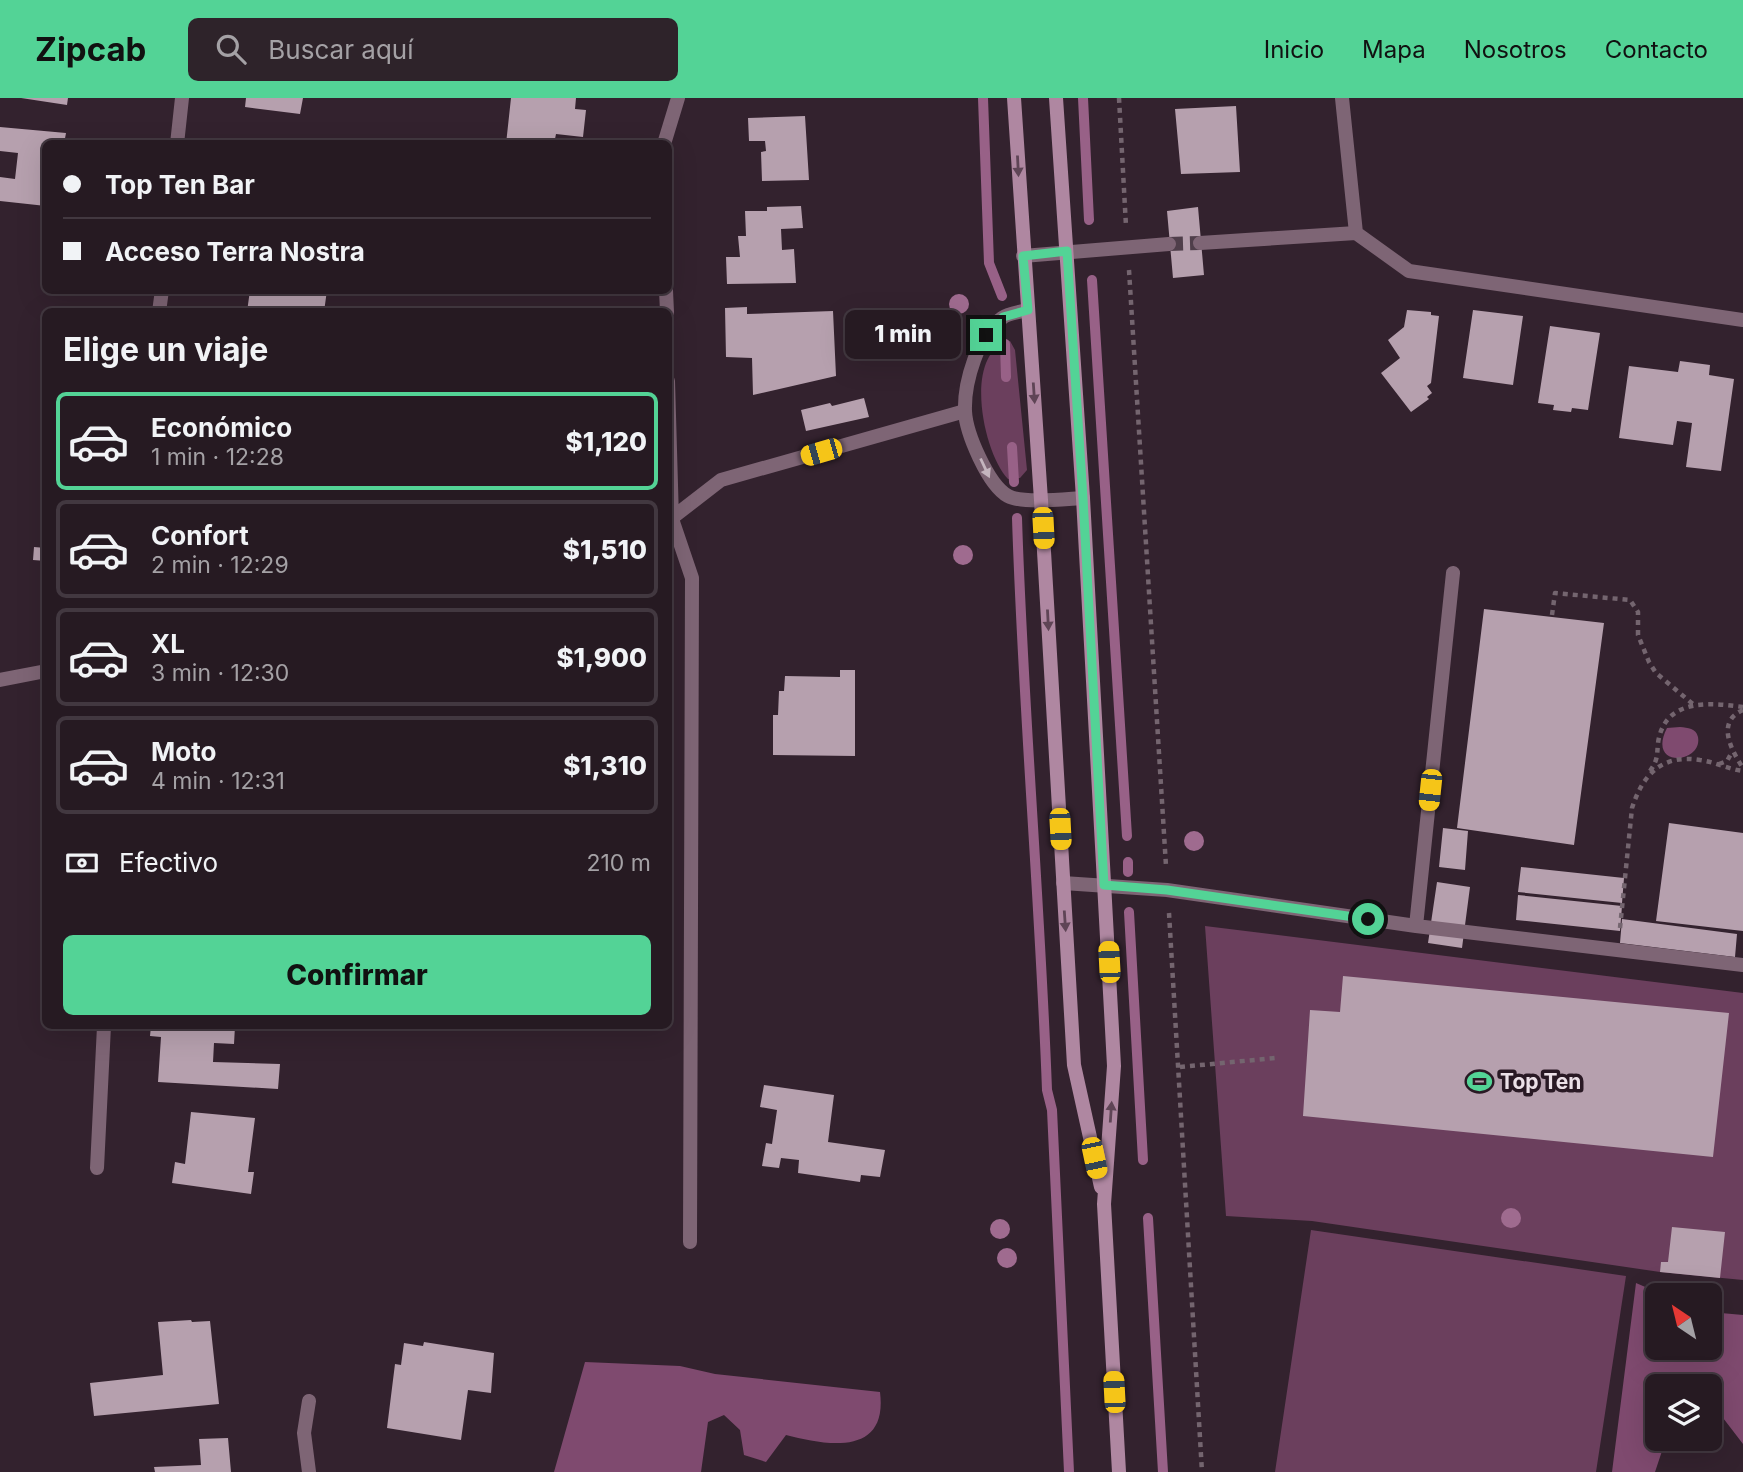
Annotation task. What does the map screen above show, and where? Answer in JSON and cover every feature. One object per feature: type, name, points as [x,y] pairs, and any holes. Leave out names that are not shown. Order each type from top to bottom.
[{"type":"main road","points":[[1014,98],[1074,1065],[1104,1204]]},
{"type":"main road","points":[[1056,98],[1083,498],[1114,1066],[1104,1204],[1119,1472]]},
{"type":"street","points":[[177,140],[182,98]]},
{"type":"street","points":[[665,140],[678,98]]},
{"type":"street","points":[[1342,98],[1356,233]]},
{"type":"street","points":[[1200,243],[1356,233],[1409,271],[1743,320]]},
{"type":"street","points":[[1023,256],[1169,244]]},
{"type":"street","points":[[1028,310],[1003,317],[986,335],[971,365],[965,411],[988,477],[1009,496],[1041,500],[1083,498]]},
{"type":"street","points":[[672,518],[721,480],[965,411]]},
{"type":"street","points":[[672,525],[692,578],[690,1242]]},
{"type":"street","points":[[1416,926],[1453,573]]},
{"type":"street","points":[[0,680],[42,672]]},
{"type":"street","points":[[1063,883],[1167,890],[1416,926],[1743,965]]},
{"type":"street","points":[[97,1168],[104,1029]]},
{"type":"street","points":[[309,1401],[304,1433],[309,1472]]},
{"type":"path","points":[[1119,98],[1180,1067],[1202,1472]]},
{"type":"path","points":[[1552,615],[1555,593],[1630,600],[1637,612],[1638,635],[1649,662],[1656,673],[1694,705]]},
{"type":"path","points":[[1618,950],[1632,808],[1637,791],[1657,762],[1660,734],[1665,725],[1682,709],[1694,705],[1743,708]]},
{"type":"path","points":[[1728,705],[1734,717]]},
{"type":"path","points":[[1743,708],[1728,727],[1727,735],[1732,752],[1743,769]]},
{"type":"path","points":[[1719,764],[1727,761],[1732,752]]},
{"type":"path","points":[[1658,753],[1667,763]]},
{"type":"path","points":[[1646,775],[1667,763],[1686,759],[1743,769]]},
{"type":"path","points":[[1180,1067],[1275,1058]]},
{"type":"shaded area","points":[[1010,341],[1015,350],[1027,470],[1020,478],[1008,479],[991,448],[985,427],[982,383],[986,364],[995,349]]},
{"type":"shaded area","points":[[1680,727],[1695,732],[1698,737],[1697,746],[1685,757],[1676,758],[1669,756],[1664,750],[1663,741],[1667,728]]},
{"type":"shaded area","name":"Top Ten","points":[[1205,926],[1743,993],[1743,1280],[1660,1272],[1312,1221],[1226,1216]]},
{"type":"shaded area","points":[[1311,1230],[1626,1276],[1596,1472],[1275,1472]]},
{"type":"shaded area","points":[[1636,1283],[1645,1287],[1645,1360],[1722,1360],[1722,1313],[1743,1315],[1743,1444],[1722,1417],[1722,1374],[1645,1374],[1645,1451],[1662,1451],[1655,1472],[1612,1472]]},
{"type":"shaded area","points":[[585,1362],[680,1366],[715,1374],[880,1392],[880,1413],[875,1427],[865,1437],[852,1442],[820,1442],[786,1435],[766,1462],[744,1455],[740,1430],[724,1415],[708,1422],[701,1472],[554,1472]]},
{"type":"building","points":[[21,98],[68,98],[67,105]]},
{"type":"building","points":[[246,98],[303,98],[300,114],[245,107]]},
{"type":"building","points":[[511,98],[576,98],[575,109],[586,110],[583,137],[556,134],[555,140],[506,140]]},
{"type":"building","points":[[1236,106],[1240,172],[1181,174],[1175,109]]},
{"type":"building","points":[[805,116],[809,180],[762,181],[761,152],[766,151],[765,141],[749,141],[748,118]]},
{"type":"building","points":[[0,127],[66,133],[65,140],[42,140],[42,206],[0,201],[0,177],[15,179],[18,153],[0,151]]},
{"type":"building","points":[[801,206],[803,228],[781,229],[782,250],[794,249],[796,283],[727,284],[726,257],[740,257],[738,236],[746,236],[745,211]]},
{"type":"building","points":[[1198,207],[1204,275],[1173,278],[1167,211]]},
{"type":"building","points":[[249,294],[326,294],[325,308],[248,308]]},
{"type":"building","points":[[747,307],[747,314],[833,311],[836,376],[753,395],[752,358],[726,357],[725,308]]},
{"type":"building","points":[[1407,310],[1431,312],[1431,315],[1439,316],[1431,383],[1427,386],[1432,393],[1427,397],[1429,399],[1411,412],[1381,373],[1400,358],[1388,340],[1404,327]]},
{"type":"building","points":[[1473,310],[1523,316],[1513,385],[1463,378]]},
{"type":"building","points":[[1550,326],[1600,333],[1588,410],[1553,410],[1554,405],[1538,403]]},
{"type":"building","points":[[1680,361],[1710,365],[1709,375],[1734,379],[1721,471],[1686,467],[1692,423],[1677,421],[1673,445],[1619,438],[1629,366],[1678,372]]},
{"type":"building","points":[[864,398],[869,417],[806,431],[801,410]]},
{"type":"building","points":[[34,547],[42,548],[42,561],[33,560]]},
{"type":"building","points":[[1484,609],[1604,623],[1574,845],[1457,828]]},
{"type":"building","points":[[840,670],[855,670],[855,756],[773,755],[773,715],[778,715],[779,691],[784,691],[785,676],[840,677]]},
{"type":"building","points":[[1669,823],[1743,833],[1743,931],[1656,921]]},
{"type":"building","points":[[1443,828],[1468,831],[1465,870],[1439,867]]},
{"type":"building","points":[[1521,867],[1624,878],[1622,903],[1518,892]]},
{"type":"building","points":[[1437,882],[1470,887],[1462,948],[1428,943]]},
{"type":"building","points":[[1518,895],[1622,906],[1620,931],[1516,920]]},
{"type":"building","points":[[1622,919],[1737,934],[1735,957],[1620,943]]},
{"type":"building","points":[[1343,976],[1729,1013],[1713,1157],[1303,1116],[1310,1010],[1340,1012]]},
{"type":"building","points":[[151,1029],[235,1029],[234,1044],[214,1043],[213,1062],[280,1064],[278,1089],[158,1082],[161,1037],[150,1036]]},
{"type":"building","points":[[522,1029],[602,1029],[602,1030]]},
{"type":"building","points":[[764,1085],[834,1095],[828,1142],[885,1150],[880,1177],[861,1175],[860,1182],[798,1173],[799,1160],[781,1158],[779,1168],[762,1166],[766,1143],[772,1144],[777,1110],[760,1107]]},
{"type":"building","points":[[191,1112],[255,1118],[248,1172],[254,1172],[251,1194],[172,1183],[175,1162],[185,1164]]},
{"type":"building","points":[[1672,1227],[1725,1232],[1720,1278],[1660,1272],[1661,1262],[1668,1262]]},
{"type":"building","points":[[210,1321],[219,1404],[94,1416],[90,1383],[163,1375],[158,1322]]},
{"type":"building","points":[[424,1342],[494,1353],[491,1393],[468,1390],[461,1440],[387,1428],[395,1364],[401,1365],[404,1343],[423,1346]]},
{"type":"building","points":[[228,1438],[231,1472],[155,1472],[154,1467],[201,1465],[199,1439]]},
{"type":"waterway","points":[[983,98],[989,263],[1002,296]]},
{"type":"waterway","points":[[1083,98],[1089,220]]},
{"type":"waterway","points":[[1092,280],[1127,836]]},
{"type":"waterway","points":[[1005,344],[1006,377]]},
{"type":"waterway","points":[[1012,447],[1014,482]]},
{"type":"waterway","points":[[1017,518],[1047,1090],[1052,1110],[1069,1472]]},
{"type":"waterway","points":[[1128,862],[1128,872]]},
{"type":"waterway","points":[[1129,912],[1143,1160]]},
{"type":"waterway","points":[[1148,1218],[1163,1472]]},
{"type":"tunnel","points":[[1169,244],[1200,243]]},
{"type":"place","name":"Top Ten","points":[[1480,1082]]},
{"type":"route","points":[[986,335],[1003,317],[1028,310],[1023,256],[1067,251],[1104,885],[1167,890],[1368,919]]}]
